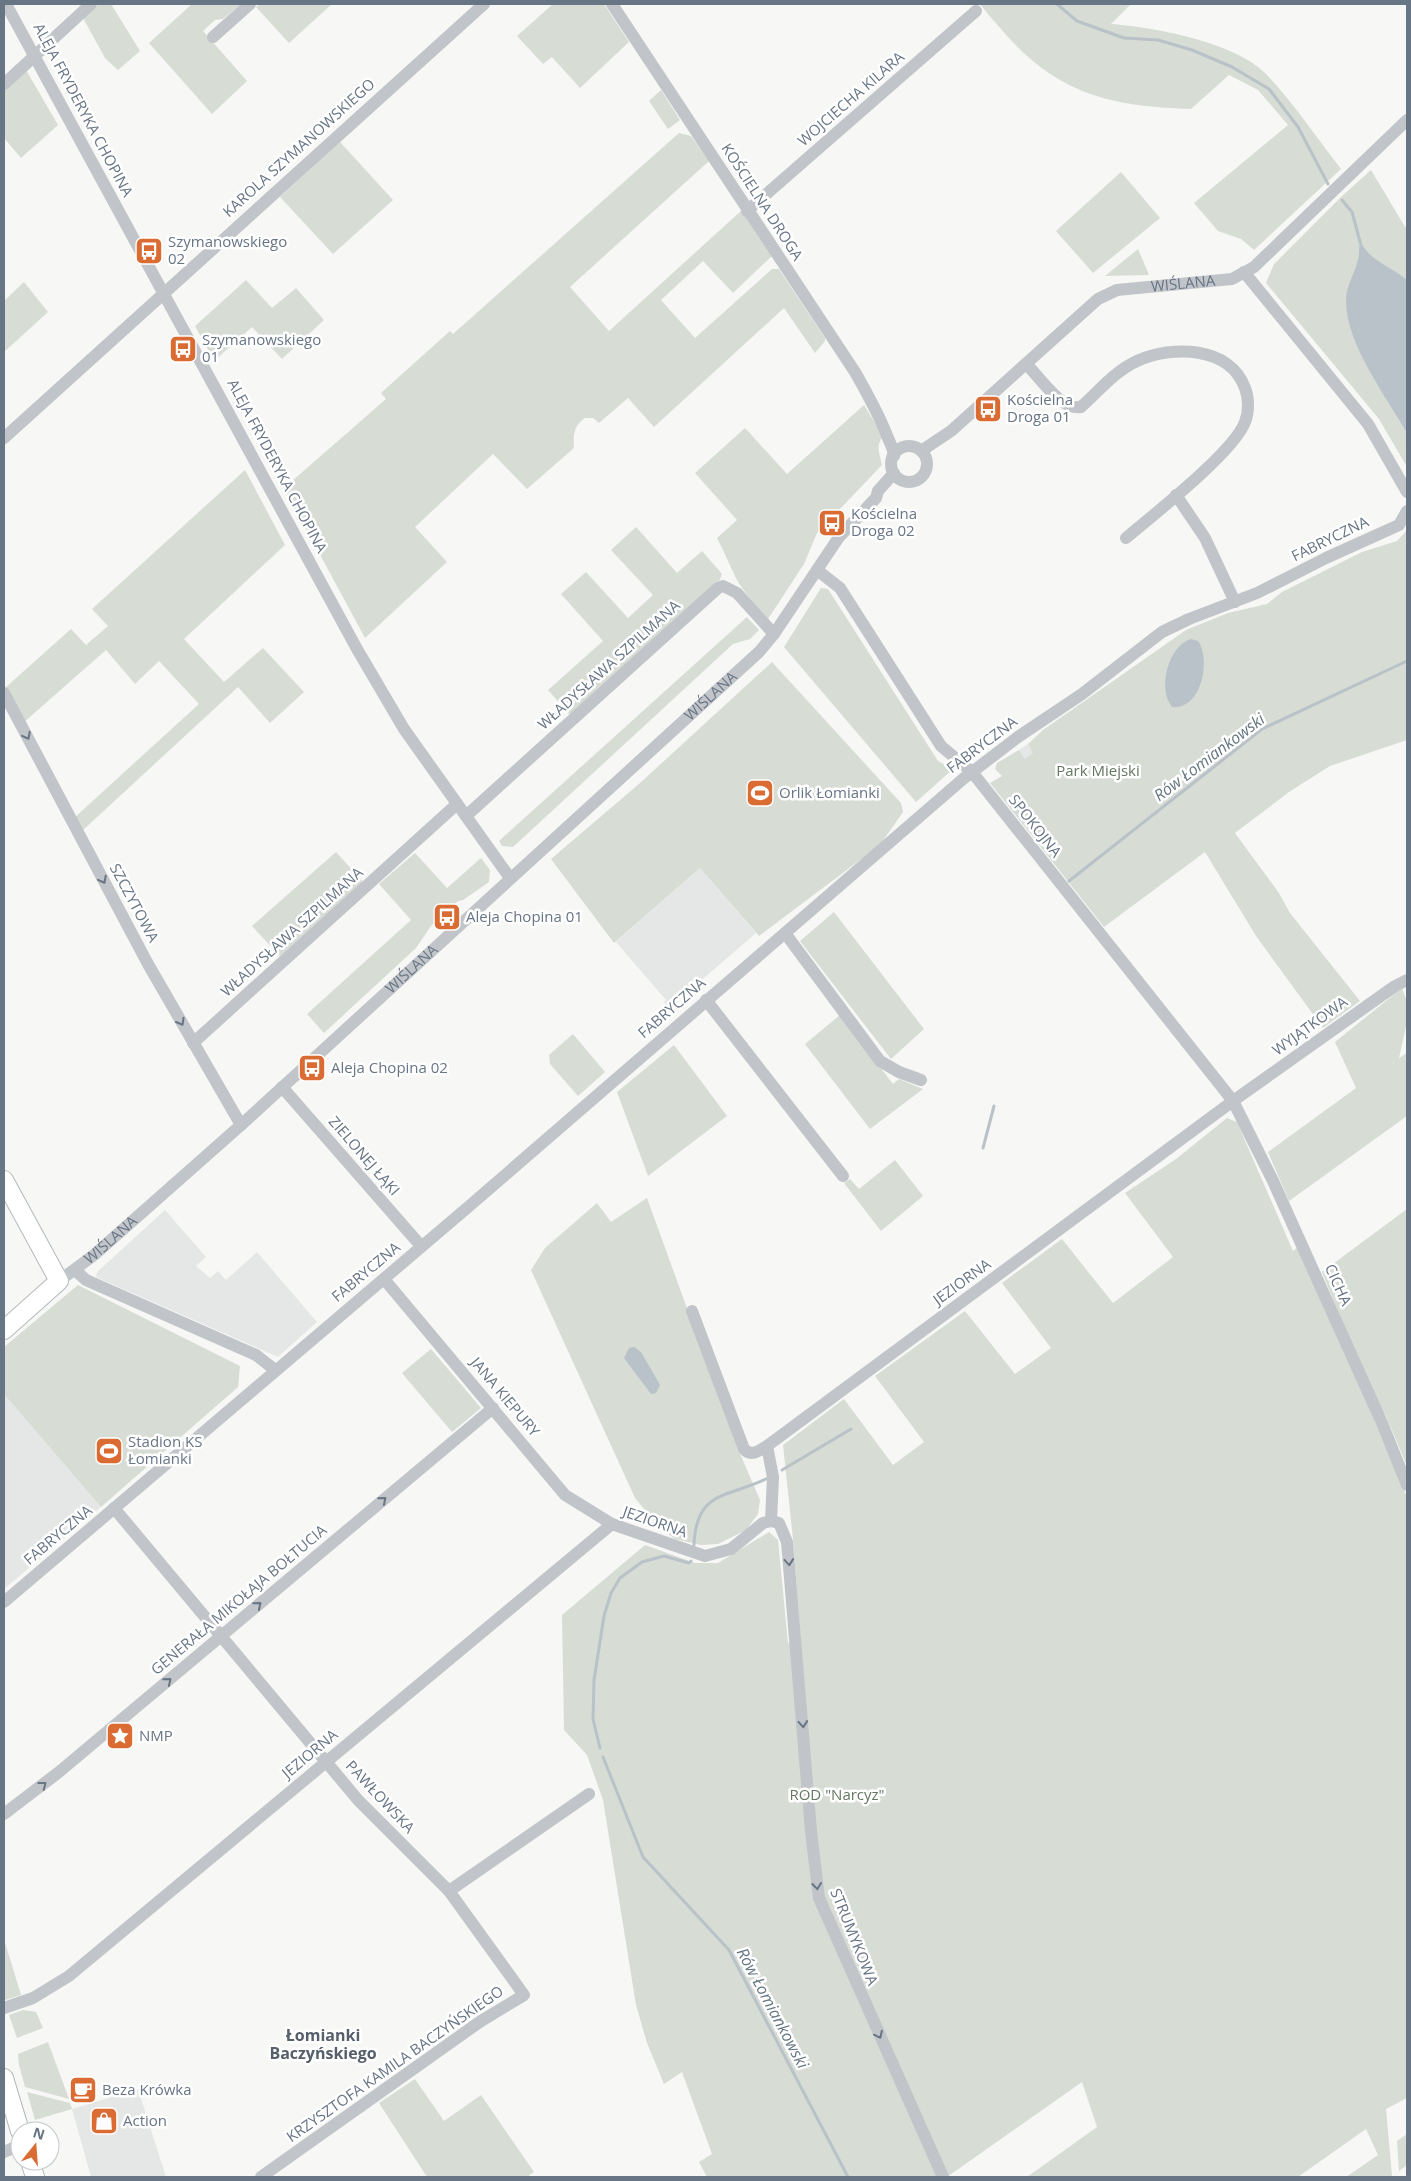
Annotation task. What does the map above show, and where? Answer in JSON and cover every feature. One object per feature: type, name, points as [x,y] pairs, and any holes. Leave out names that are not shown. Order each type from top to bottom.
[{"type":"street","name":"ALEJA FRYDERYKA CHOPINA","points":[[6,4],[367,666],[404,729],[510,878]]},
{"type":"street","points":[[4,84],[91,4]]},
{"type":"street","points":[[213,37],[250,4]]},
{"type":"street","name":"KAROLA SZYMANOWSKIEGO","points":[[5,434],[484,4]]},
{"type":"street","name":"KOŚCIELNA DROGA","points":[[612,4],[855,372],[882,421],[886,434],[893,445],[894,456]]},
{"type":"street","name":"WOJCIECHA KILARA","points":[[747,211],[976,11]]},
{"type":"street","name":"WIŚLANA","points":[[919,453],[945,442],[951,431],[1098,299],[1116,290],[1223,280],[1244,272],[1262,261],[1407,120]]},
{"type":"street","points":[[1244,272],[1368,424],[1407,492]]},
{"type":"street","points":[[1026,364],[1064,404],[1075,408],[1081,407],[1119,372],[1136,362],[1154,355],[1173,351],[1196,352],[1229,364],[1242,378],[1247,393],[1245,422],[1232,442],[1176,495],[1126,538]]},
{"type":"street","name":"KOŚCIELNA DROGA","points":[[882,421],[899,440],[919,453]]},
{"type":"street","points":[[903,448],[919,453],[927,468],[920,479],[914,482],[898,477],[892,467],[894,456],[903,448]]},
{"type":"street","name":"WIŚLANA","points":[[4,1330],[241,1125],[759,652],[774,634],[839,537],[876,498],[878,491],[898,477]]},
{"type":"street","points":[[1176,495],[1204,538],[1235,602]]},
{"type":"street","name":"FABRYCZNA","points":[[4,1602],[972,772],[1082,694],[1134,651],[1162,632],[1189,619],[1235,602],[1399,525],[1407,511]]},
{"type":"street","name":"SPOKOJNA","points":[[817,570],[840,588],[941,746],[972,772],[1233,1101]]},
{"type":"street","name":"WŁADYSŁAWA SZPILMANA","points":[[466,816],[718,588],[722,586],[736,593],[774,634]]},
{"type":"street","name":"SZCZYTOWA","points":[[4,693],[120,913],[241,1125]]},
{"type":"street","name":"WŁADYSŁAWA SZPILMANA","points":[[193,1043],[457,804]]},
{"type":"street","points":[[784,932],[880,1061],[899,1072],[921,1080]]},
{"type":"street","name":"WYJĄTKOWA","points":[[1233,1101],[1395,986],[1407,980]]},
{"type":"street","points":[[706,1000],[843,1176]]},
{"type":"street","name":"ZIELONEJ ŁĄKI","points":[[282,1086],[421,1246]]},
{"type":"street","name":"JEZIORNA","points":[[766,1446],[1233,1101]]},
{"type":"street","name":"CICHA","points":[[1233,1101],[1273,1181],[1382,1423],[1407,1485]]},
{"type":"street","points":[[4,1180],[59,1281]]},
{"type":"street","points":[[75,1270],[86,1280],[256,1355],[275,1370]]},
{"type":"street","name":"JANA KIEPURY","points":[[384,1278],[565,1495],[612,1524]]},
{"type":"street","points":[[692,1311],[744,1449],[750,1453],[756,1453],[766,1446],[774,1477],[771,1521]]},
{"type":"street","name":"GENERAŁA MIKOŁAJA BOŁTUCIA","points":[[4,1814],[59,1772],[493,1408]]},
{"type":"street","name":"PAWŁOWSKA","points":[[114,1508],[358,1800],[449,1891],[524,1994]]},
{"type":"street","name":"JEZIORNA","points":[[4,2008],[33,1998],[69,1976],[612,1524],[705,1556],[731,1549],[763,1523],[771,1521]]},
{"type":"street","name":"STRUMYKOWA","points":[[771,1521],[779,1523],[787,1542],[818,1898],[943,2177]]},
{"type":"street","points":[[449,1891],[589,1794]]},
{"type":"street","name":"KRZYSZTOFA KAMILA BACZYŃSKIEGO","points":[[261,2177],[481,2021],[524,1994]]},
{"type":"street","points":[[4,2078],[17,2121]]},
{"type":"shaded area","points":[[1363,246],[1378,261],[1407,280],[1407,433],[1360,352],[1348,318],[1346,301],[1348,287],[1358,261],[1359,247]]},
{"type":"shaded area","points":[[1191,639],[1198,641],[1202,649],[1204,659],[1201,682],[1191,700],[1182,706],[1172,707],[1165,690],[1167,669],[1176,650],[1183,643]]},
{"type":"shaded area","points":[[1028,744],[1034,753],[1025,759],[1019,750]]},
{"type":"shaded area","points":[[700,868],[756,933],[668,1009],[664,1003],[666,1000],[616,942]]},
{"type":"shaded area","points":[[165,1210],[206,1257],[196,1266],[210,1278],[218,1271],[226,1280],[257,1252],[317,1322],[278,1357],[96,1277],[97,1272]]},
{"type":"shaded area","points":[[634,1347],[641,1352],[660,1385],[656,1393],[651,1394],[624,1358],[629,1348]]},
{"type":"shaded area","points":[[4,1394],[101,1507],[4,1589]]},
{"type":"shaded area","points":[[138,2089],[166,2177],[91,2177],[72,2109]]},
{"type":"green space","points":[[99,4],[111,4],[140,51],[118,70],[105,58],[83,18]]},
{"type":"green space","points":[[192,4],[241,4],[223,19],[215,20],[203,31],[247,81],[212,114],[149,43]]},
{"type":"green space","points":[[260,4],[332,4],[289,43],[256,7]]},
{"type":"green space","points":[[553,4],[604,4],[629,42],[580,88],[552,57],[543,64],[517,36]]},
{"type":"green space","points":[[980,4],[1131,4],[1111,24],[1170,33],[1214,45],[1251,62],[1265,73],[1341,169],[1254,250],[1241,239],[1218,231],[1194,203],[1288,125],[1258,90],[1229,75],[1191,109],[1137,105],[1090,94],[1069,85],[1027,56]]},
{"type":"green space","points":[[26,70],[58,125],[21,158],[4,138],[4,90]]},
{"type":"green space","points":[[661,90],[680,120],[668,129],[649,101]]},
{"type":"green space","points":[[679,133],[691,136],[709,161],[570,287],[609,331],[742,210],[772,256],[733,293],[703,261],[661,300],[695,338],[772,269],[779,269],[825,338],[825,341],[815,353],[784,308],[654,427],[628,398],[599,423],[593,418],[585,418],[578,424],[575,431],[574,448],[527,489],[493,454],[415,527],[447,562],[365,638],[284,488],[386,399],[381,393],[450,331],[453,334]]},
{"type":"green space","points":[[340,142],[393,200],[333,254],[280,197]]},
{"type":"green space","points":[[1371,170],[1407,230],[1407,467],[1379,419],[1266,283],[1274,264],[1342,196]]},
{"type":"green space","points":[[1121,172],[1160,218],[1093,273],[1056,231]]},
{"type":"green space","points":[[1138,249],[1149,275],[1105,276]]},
{"type":"green space","points":[[246,280],[272,308],[296,288],[324,320],[282,359],[252,327],[214,361],[195,326]]},
{"type":"green space","points":[[24,282],[48,312],[4,352],[4,301]]},
{"type":"green space","points":[[864,405],[883,436],[879,444],[882,465],[817,533],[804,564],[768,619],[739,584],[717,538],[737,520],[695,473],[745,428],[787,474]]},
{"type":"green space","points":[[245,470],[285,545],[184,639],[224,682],[263,648],[304,692],[270,723],[238,687],[82,831],[74,818],[199,704],[159,661],[135,684],[106,650],[23,723],[5,688],[71,629],[86,645],[108,626],[92,609]]},
{"type":"green space","points":[[636,527],[677,573],[702,551],[722,574],[718,584],[571,716],[548,690],[603,641],[561,594],[586,572],[628,618],[653,595],[611,550]]},
{"type":"green space","name":"Park Miejski","points":[[1407,530],[1407,740],[1330,766],[1289,792],[1235,833],[1279,893],[1290,913],[1360,1001],[1323,1028],[1256,936],[1205,852],[1104,927],[990,783],[1002,776],[995,769],[997,763],[1019,750],[1025,759],[1033,753],[1028,744],[1043,730],[1186,630],[1228,613],[1267,604],[1282,592],[1362,552],[1397,541]]},
{"type":"green space","points":[[821,588],[828,589],[938,761],[953,769],[916,802],[784,647]]},
{"type":"green space","points":[[747,617],[759,630],[750,639],[733,644],[513,847],[502,846],[499,841]]},
{"type":"green space","name":"Orlik Łomianki","points":[[772,662],[901,803],[903,812],[880,845],[759,936],[700,868],[614,943],[551,859],[640,783]]},
{"type":"green space","points":[[336,852],[363,882],[280,956],[252,926]]},
{"type":"green space","points":[[415,853],[447,888],[481,858],[490,870],[489,882],[463,900],[458,901],[431,926],[416,948],[324,1033],[307,1014],[411,920],[379,884]]},
{"type":"green space","points":[[834,912],[924,1029],[891,1059],[800,941]]},
{"type":"green space","points":[[1402,988],[1407,1002],[1407,1022],[1399,1058],[1407,1053],[1407,1116],[1289,1201],[1268,1152],[1356,1088],[1335,1042]]},
{"type":"green space","points":[[840,1015],[893,1084],[899,1079],[923,1089],[870,1129],[805,1044]]},
{"type":"green space","points":[[573,1034],[605,1072],[578,1096],[550,1064],[549,1055]]},
{"type":"green space","points":[[674,1045],[727,1116],[648,1176],[617,1092]]},
{"type":"green space","name":"ROD \"Narcyz\"","points":[[1227,1118],[1237,1122],[1293,1251],[1298,1247],[1313,1277],[1407,1497],[1407,2098],[1386,2109],[1392,2176],[1346,2177],[1378,2155],[1366,2129],[1298,2177],[1027,2177],[1097,2127],[1082,2082],[947,2177],[821,1897],[793,1539],[783,1445],[844,1399],[893,1465],[924,1442],[875,1376],[965,1311],[1015,1374],[1051,1348],[1002,1283],[1062,1239],[1113,1303],[1173,1257],[1125,1193],[1176,1159]]},
{"type":"green space","points":[[895,1160],[923,1196],[881,1231],[844,1183],[850,1179],[859,1189]]},
{"type":"green space","points":[[647,1198],[738,1449],[760,1500],[758,1514],[746,1530],[718,1544],[701,1545],[675,1539],[660,1528],[635,1498],[531,1270],[545,1248],[597,1203],[611,1222]]},
{"type":"green space","points":[[1407,1209],[1407,1466],[1386,1416],[1367,1383],[1322,1272]]},
{"type":"green space","name":"Stadion KS Łomianki","points":[[78,1285],[240,1366],[238,1387],[101,1507],[4,1394],[4,1347]]},
{"type":"green space","points":[[431,1349],[481,1408],[452,1432],[402,1373]]},
{"type":"green space","points":[[769,1532],[778,1540],[788,1643],[793,1641],[814,1899],[940,2177],[707,2177],[699,2162],[712,2154],[682,2072],[664,2084],[647,2043],[636,2005],[603,1800],[587,1755],[564,1730],[562,1615],[645,1545],[695,1563],[718,1563]]},
{"type":"green space","points":[[4,1939],[21,1995],[5,2000],[4,1995]]},
{"type":"green space","points":[[23,2010],[36,2012],[43,2028],[17,2038],[9,2015]]},
{"type":"green space","points":[[48,2042],[69,2099],[25,2087],[18,2054]]},
{"type":"green space","points":[[415,2079],[444,2121],[481,2095],[534,2172],[527,2177],[427,2177],[379,2103]]},
{"type":"green space","points":[[27,2092],[70,2103],[72,2109],[35,2120]]},
{"type":"green space","points":[[1407,2134],[1407,2165],[1399,2171],[1397,2141]]},
{"type":"waterway","name":"Rów Łomiankowski","points":[[1057,4],[1077,21],[1124,38],[1158,40],[1192,50],[1232,67],[1269,89],[1298,127],[1328,184]]},
{"type":"waterway","name":"Rów Łomiankowski","points":[[1342,200],[1352,212],[1362,249]]},
{"type":"waterway","name":"Rów Łomiankowski","points":[[1069,881],[1262,729],[1407,661]]},
{"type":"waterway","name":"Rów Łomiankowski","points":[[983,1148],[994,1106]]},
{"type":"waterway","points":[[782,1470],[851,1429]]},
{"type":"waterway","name":"Rów Łomiankowski","points":[[694,1545],[696,1527],[701,1514],[708,1504],[728,1493],[768,1478]]},
{"type":"waterway","name":"Rów Łomiankowski","points":[[600,1748],[593,1719],[594,1680],[604,1616],[611,1593],[620,1578],[642,1562],[664,1556],[689,1563],[691,1561]]},
{"type":"waterway","name":"Rów Łomiankowski","points":[[603,1757],[643,1857],[729,1950],[848,2177]]},
{"type":"place","name":"Szymanowskiego 02","points":[[149,251]]},
{"type":"place","name":"Szymanowskiego 01","points":[[183,349]]},
{"type":"place","name":"Kościelna Droga 01","points":[[988,409]]},
{"type":"place","name":"Kościelna Droga 02","points":[[832,523]]},
{"type":"place","name":"Orlik Łomianki","points":[[760,793]]},
{"type":"place","name":"Aleja Chopina 01","points":[[447,917]]},
{"type":"place","name":"Aleja Chopina 02","points":[[312,1068]]},
{"type":"place","name":"Stadion KS Łomianki","points":[[109,1451]]},
{"type":"place","name":"NMP","points":[[120,1736]]},
{"type":"place","name":"Beza Krówka","points":[[83,2090]]},
{"type":"place","name":"Action","points":[[104,2121]]},
{"type":"district","name":"Łomianki Baczyńskiego","points":[[323,2044]]}]
